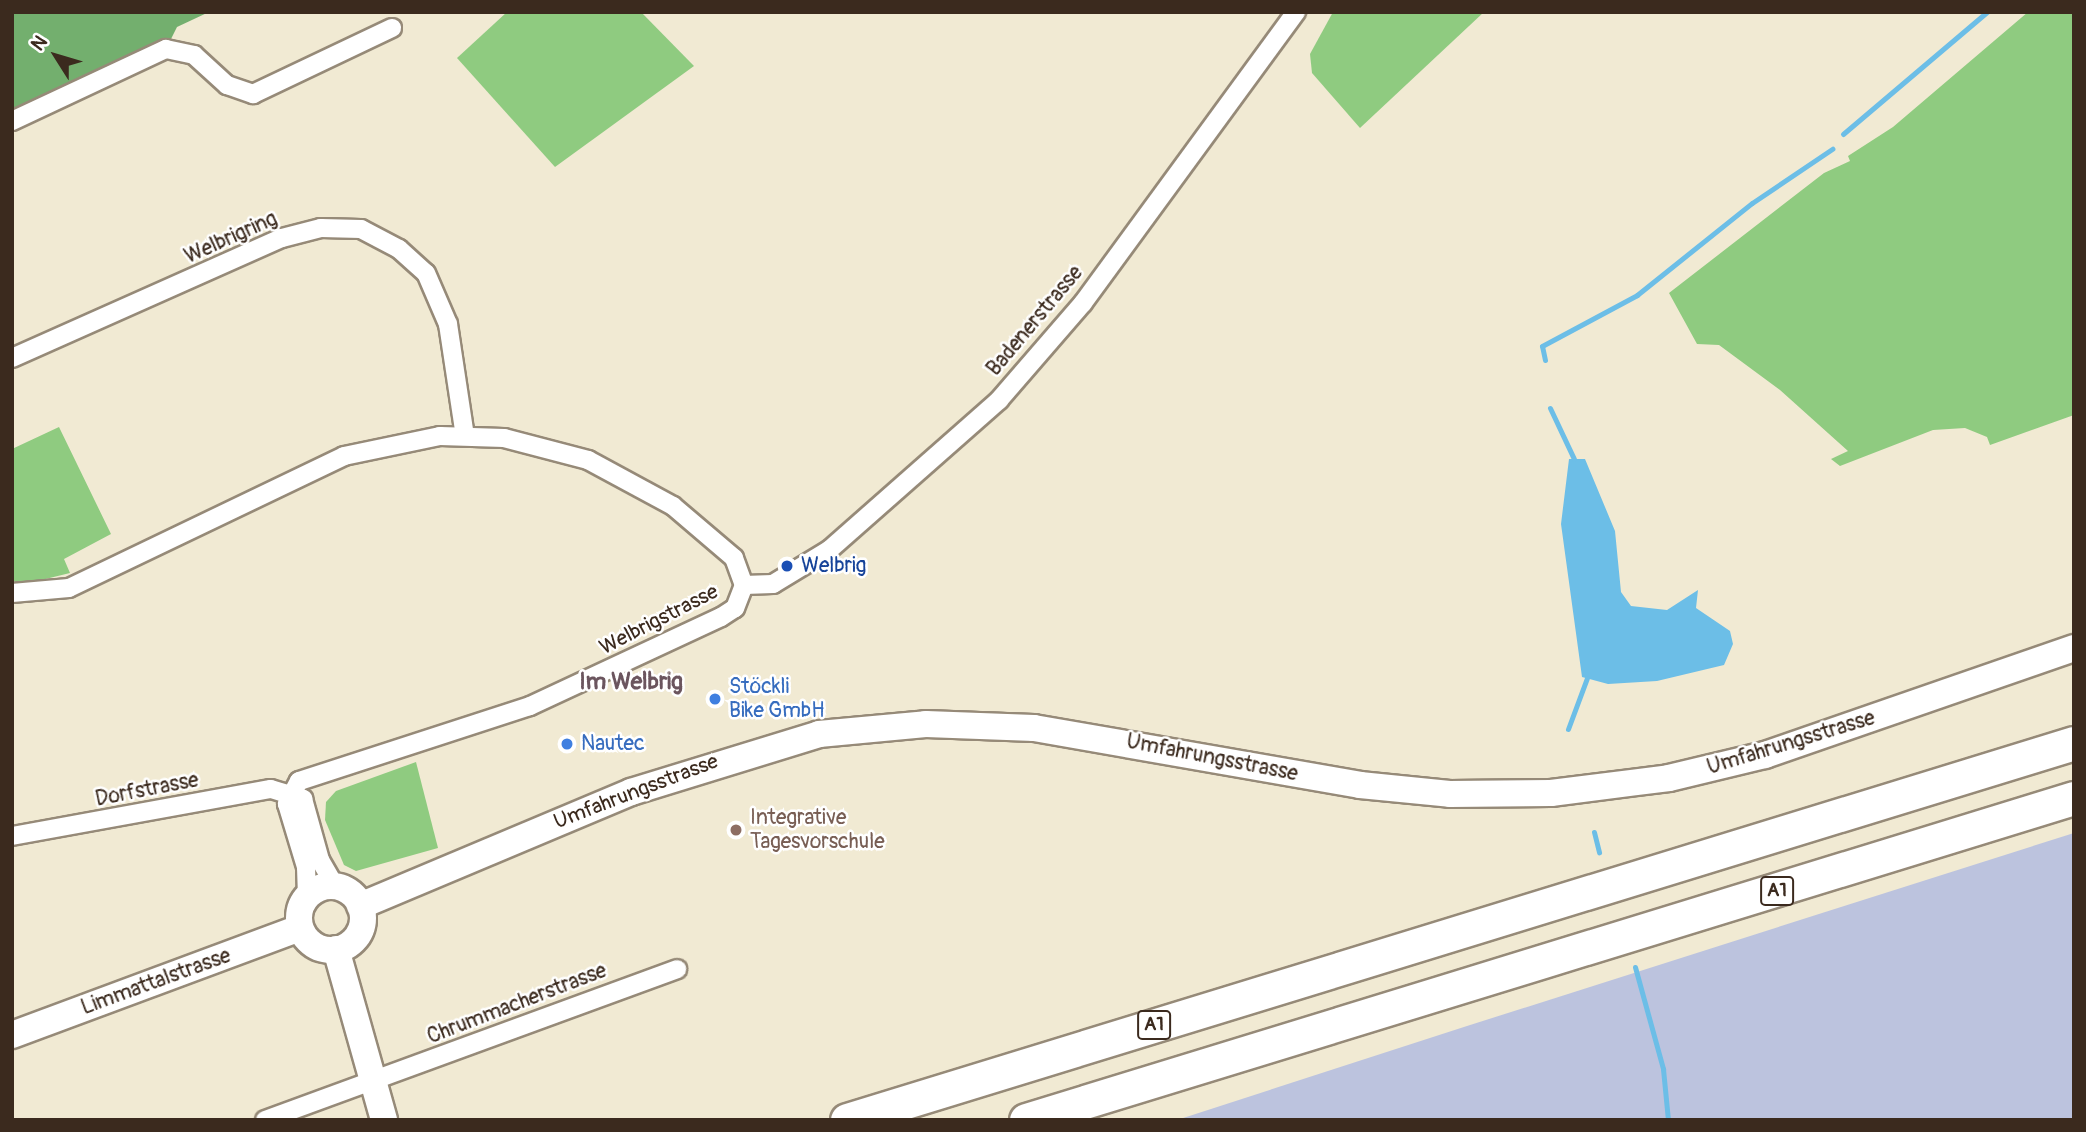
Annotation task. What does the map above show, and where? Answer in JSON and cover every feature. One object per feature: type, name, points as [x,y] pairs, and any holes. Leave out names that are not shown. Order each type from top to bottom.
[{"type":"highway","name":"A1","points":[[848,1120],[2074,743]]},
{"type":"highway","name":"A1","points":[[1026,1120],[2074,798]]},
{"type":"main road","name":"Umfahrungsstrasse","points":[[360,906],[631,792],[766,746],[819,734],[926,724],[1034,728],[1360,785],[1551,793],[1670,778],[1765,755],[2074,648]]},
{"type":"main road","points":[[335,886],[360,906],[359,932],[335,949],[315,946],[300,928],[307,896],[335,886]]},
{"type":"main road","name":"Limmattalstrasse","points":[[12,1035],[300,928]]},
{"type":"main road","points":[[335,949],[384,1120]]},
{"type":"street","name":"Badenerstrasse","points":[[744,585],[773,584],[829,550],[999,400],[1120,254],[1296,12]]},
{"type":"street","points":[[12,121],[166,49],[194,54],[228,85],[253,94],[392,28]]},
{"type":"street","name":"Welbrigring","points":[[12,358],[282,238],[321,228],[362,229],[426,272],[446,316],[465,436]]},
{"type":"street","name":"Welbrigstrasse","points":[[12,593],[69,588],[344,456],[379,444],[465,436],[540,445],[632,479],[723,547],[742,571],[744,585],[725,615],[643,657],[530,706],[299,781],[290,793]]},
{"type":"street","name":"Dorfstrasse","points":[[12,836],[271,789],[290,793]]},
{"type":"street","points":[[307,896],[306,867],[287,804],[290,793],[303,799],[320,860],[335,886]]},
{"type":"street","name":"Chrummacherstrasse","points":[[265,1120],[677,969]]},
{"type":"shaded area","points":[[2074,833],[2074,1120],[1177,1120],[1467,1026]]},
{"type":"green space","points":[[12,12],[209,12],[177,27],[166,49],[12,119]]},
{"type":"green space","points":[[507,12],[641,12],[694,66],[555,167],[457,58]]},
{"type":"green space","points":[[1333,12],[1484,12],[1360,128],[1312,73],[1310,54]]},
{"type":"green space","points":[[2028,12],[2074,12],[2074,415],[1990,445],[1987,437],[1965,428],[1933,430],[1840,466],[1831,459],[1848,451],[1780,390],[1719,345],[1697,344],[1669,293],[1824,173],[1850,161],[1848,156],[1893,127]]},
{"type":"green space","points":[[59,427],[111,534],[64,559],[70,573],[25,584],[12,581],[12,449]]},
{"type":"green space","points":[[416,762],[438,848],[356,871],[344,865],[325,820],[326,802],[336,791]]},
{"type":"water","points":[[1569,459],[1585,459],[1615,531],[1621,592],[1631,606],[1667,610],[1698,590],[1696,608],[1730,631],[1733,644],[1724,665],[1657,681],[1608,684],[1582,677],[1561,524]]},
{"type":"waterway","points":[[1843,134],[1987,12]]},
{"type":"waterway","points":[[1545,360],[1542,346],[1637,295],[1752,203],[1832,149]]},
{"type":"waterway","points":[[1550,408],[1574,459]]},
{"type":"waterway","points":[[1568,729],[1587,678]]},
{"type":"waterway","points":[[1594,832],[1599,852]]},
{"type":"waterway","points":[[1635,967],[1663,1069],[1668,1120]]},
{"type":"place","name":"Welbrig","points":[[787,566]]},
{"type":"place","name":"Stöckli Bike GmbH","points":[[715,699]]},
{"type":"place","name":"Nautec","points":[[567,744]]},
{"type":"place","name":"Integrative Tagesvorschule","points":[[736,830]]},
{"type":"district","name":"Im Welbrig","points":[[631,682]]}]
